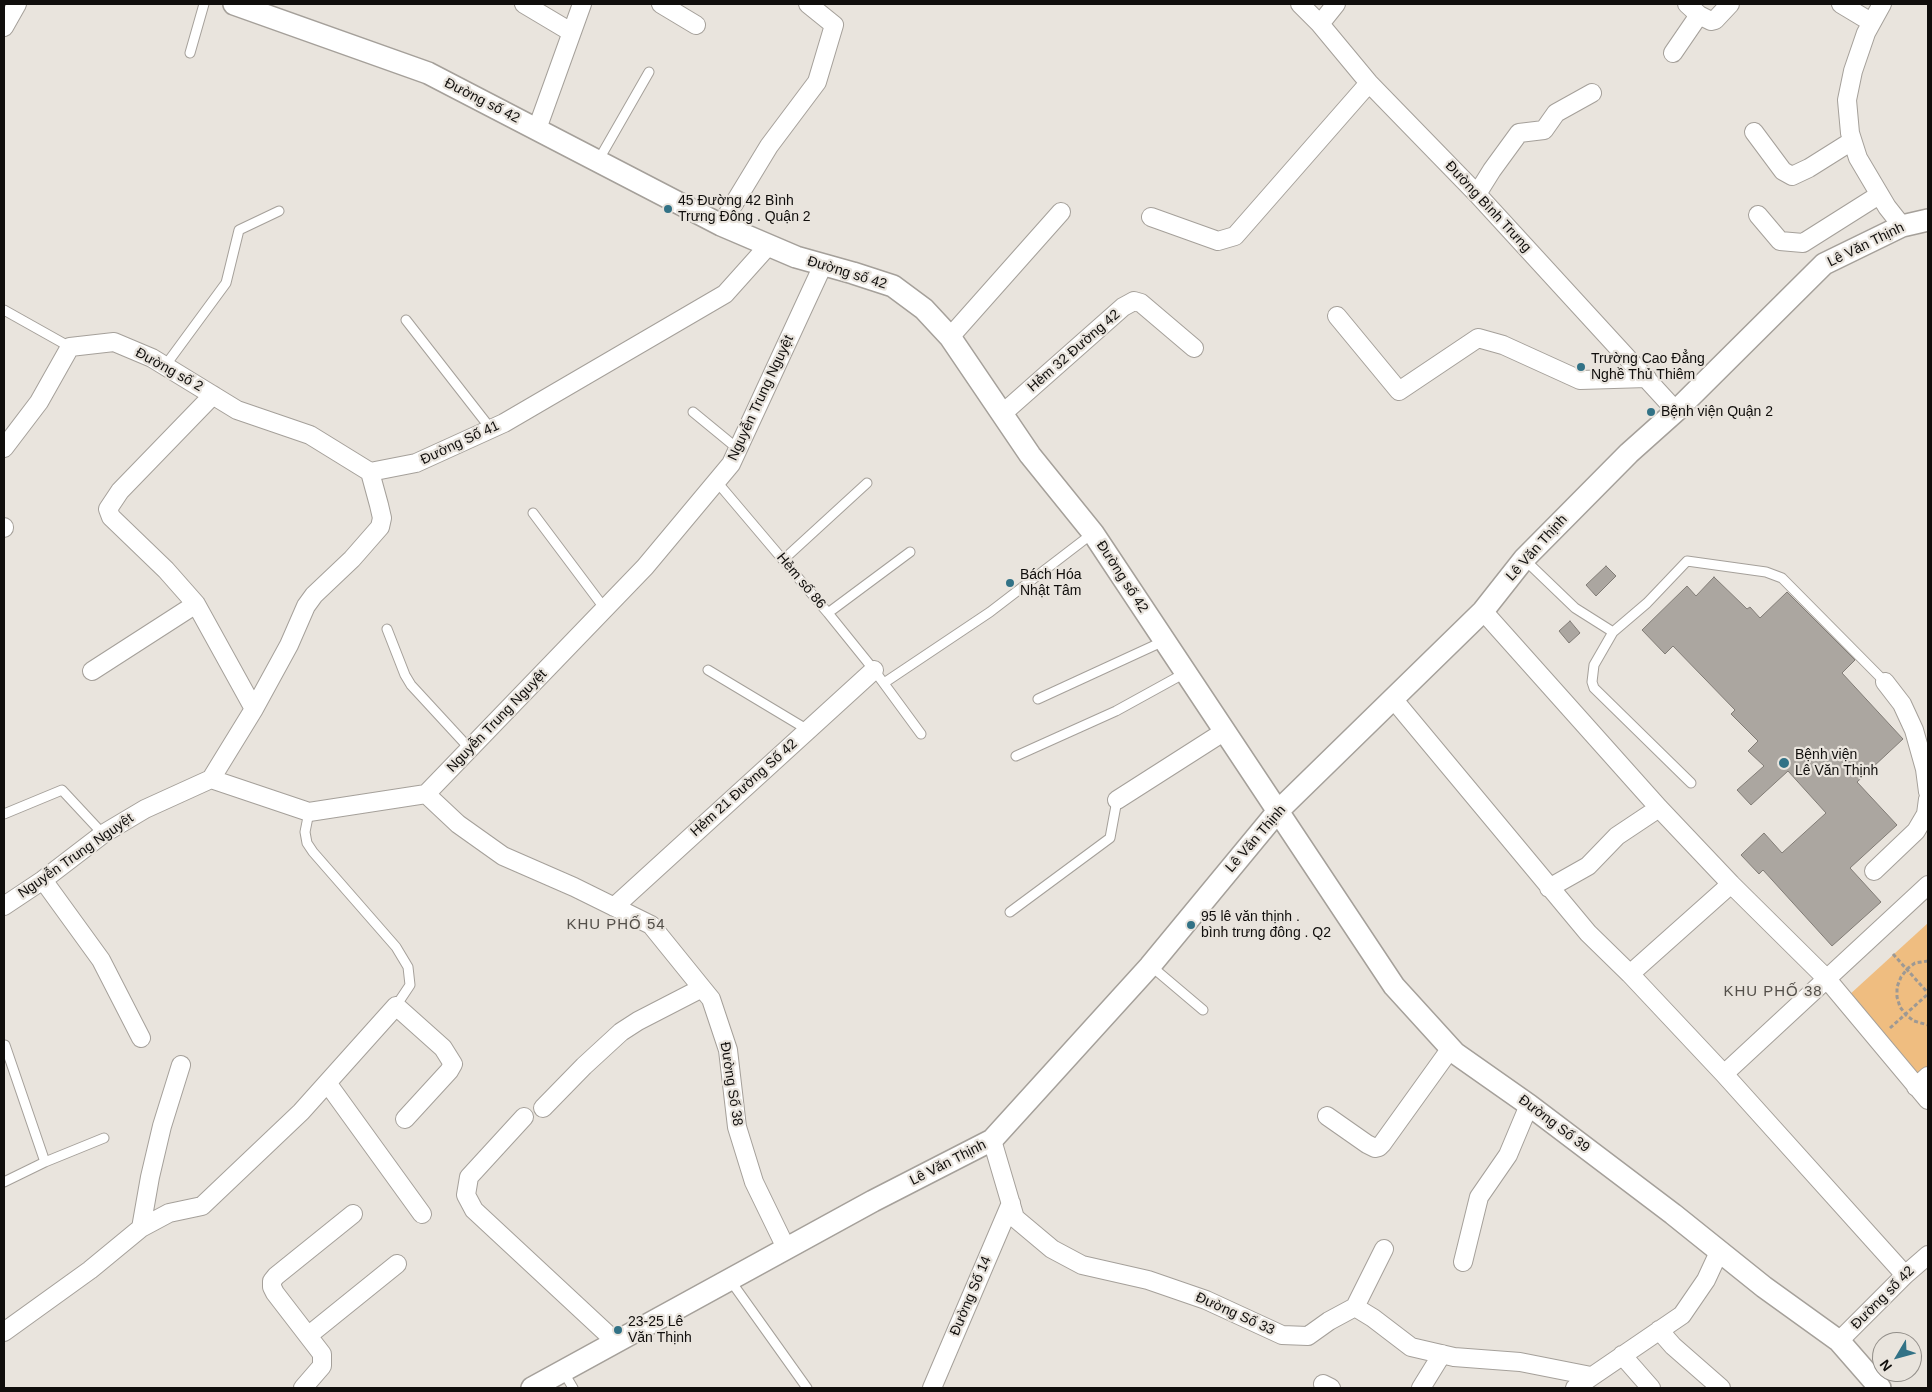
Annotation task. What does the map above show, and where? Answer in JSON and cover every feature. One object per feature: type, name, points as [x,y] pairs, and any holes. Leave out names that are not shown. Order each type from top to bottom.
[{"type":"street","points":[[4,26],[17,4]]},
{"type":"street","points":[[524,4],[571,32]]},
{"type":"street","points":[[536,129],[582,4]]},
{"type":"street","points":[[661,4],[696,25]]},
{"type":"street","points":[[720,224],[768,146],[817,82],[834,25],[808,4]]},
{"type":"street","name":"Đường Bình Trưng","points":[[1300,4],[1320,24],[1369,83],[1477,194],[1676,410]]},
{"type":"street","points":[[1320,24],[1336,4]]},
{"type":"street","points":[[1673,53],[1693,9],[1711,21],[1716,20],[1730,4]]},
{"type":"street","points":[[1841,4],[1871,22]]},
{"type":"street","points":[[1882,4],[1871,22],[1853,70],[1847,100],[1852,140],[1858,158],[1886,207],[1902,226]]},
{"type":"street","name":"Đường số 42","points":[[242,5],[428,73],[720,224],[796,257],[893,286],[924,309],[950,337],[1030,454],[1093,533],[1278,812]]},
{"type":"street","points":[[1151,218],[1218,241],[1235,236],[1369,83]]},
{"type":"street","points":[[1477,194],[1519,133],[1544,130],[1556,113],[1592,93]]},
{"type":"street","points":[[1754,132],[1783,171],[1792,176],[1802,172],[1852,140]]},
{"type":"street","points":[[1758,215],[1780,241],[1803,243],[1879,194]]},
{"type":"street","points":[[950,337],[1061,212]]},
{"type":"street","name":"Lê Văn Thịnh","points":[[532,1388],[568,1380],[616,1342],[873,1201],[992,1140],[1150,966],[1278,812],[1484,611],[1524,559],[1629,453],[1676,410],[1824,264],[1902,226],[1928,220]]},
{"type":"street","name":"Đường Số 41","points":[[370,472],[416,463],[491,429],[725,294],[768,246]]},
{"type":"street","name":"Nguyễn Trung Nguyệt","points":[[426,794],[645,567],[731,464],[823,265]]},
{"type":"street","name":"Hẻm 32 Đường 42","points":[[1002,414],[1123,307],[1134,302],[1141,303],[1194,348]]},
{"type":"street","points":[[1337,316],[1399,391],[1478,338],[1503,345],[1580,380],[1647,378]]},
{"type":"street","name":"Đường số 2","points":[[70,347],[114,342],[152,358],[237,410],[310,435],[370,472]]},
{"type":"street","points":[[4,448],[39,402],[70,347]]},
{"type":"street","points":[[213,395],[120,492],[108,509],[111,517],[166,570],[196,604],[254,709]]},
{"type":"street","points":[[370,472],[380,505],[382,518],[380,527],[352,559],[314,595],[306,606],[289,645],[254,709],[211,779],[309,812],[426,794]]},
{"type":"street","points":[[92,671],[196,604]]},
{"type":"street","points":[[1484,611],[1659,808],[1731,884],[1826,978],[1924,1088]]},
{"type":"street","name":"Hẻm 21 Đường Số 42","points":[[614,907],[808,730],[879,677]]},
{"type":"street","points":[[1885,682],[1902,704],[1914,730],[1925,769],[1928,792]]},
{"type":"street","points":[[1394,700],[1588,933],[1630,974],[1724,1074],[1905,1275]]},
{"type":"street","points":[[1117,800],[1225,731]]},
{"type":"street","name":"Nguyễn Trung Nguyệt","points":[[4,906],[43,880],[103,834],[145,809],[211,779]]},
{"type":"street","name":"Đường Số 38","points":[[426,794],[458,824],[503,856],[651,925],[711,999],[728,1050],[737,1127],[754,1182],[786,1248]]},
{"type":"street","points":[[1874,871],[1916,831],[1926,814],[1928,799]]},
{"type":"street","points":[[1549,888],[1588,866],[1617,836],[1659,808]]},
{"type":"street","name":"Đường Số 39","points":[[1278,812],[1394,986],[1455,1053],[1529,1105],[1673,1214],[1719,1252],[1839,1341],[1880,1388]]},
{"type":"street","points":[[43,880],[102,960],[141,1038]]},
{"type":"street","points":[[1630,974],[1731,884]]},
{"type":"street","points":[[1724,1074],[1928,885]]},
{"type":"street","points":[[543,1108],[621,1032],[638,1021],[702,988]]},
{"type":"street","points":[[4,1332],[90,1270],[141,1228],[169,1213],[202,1206],[328,1084],[396,1006],[443,1048],[453,1064],[450,1071],[405,1119]]},
{"type":"street","points":[[1327,1116],[1366,1144],[1375,1148],[1378,1147],[1451,1048]]},
{"type":"street","points":[[141,1228],[162,1126],[181,1065]]},
{"type":"street","points":[[328,1084],[422,1214]]},
{"type":"street","points":[[1463,1262],[1479,1196],[1508,1155],[1529,1105]]},
{"type":"street","points":[[524,1117],[469,1177],[466,1194],[474,1210],[616,1342]]},
{"type":"street","name":"Đường Số 33","points":[[992,1140],[1015,1218],[1052,1249],[1082,1265],[1148,1280],[1206,1300],[1282,1336],[1308,1336],[1355,1308]]},
{"type":"street","name":"Đường Số 14","points":[[932,1388],[1010,1203]]},
{"type":"street","points":[[303,1388],[322,1366],[322,1354],[275,1293],[272,1281],[352,1214]]},
{"type":"street","points":[[1384,1249],[1355,1308],[1372,1318],[1411,1347],[1454,1357],[1520,1362],[1591,1376]]},
{"type":"street","points":[[1575,1388],[1682,1315],[1706,1280],[1719,1252]]},
{"type":"street","name":"Đường số 42","points":[[1839,1341],[1905,1275],[1928,1255]]},
{"type":"street","points":[[309,1335],[397,1264]]},
{"type":"street","points":[[1660,1330],[1673,1346],[1721,1388]]},
{"type":"street","points":[[1421,1388],[1442,1354]]},
{"type":"street","points":[[1622,1356],[1651,1388]]},
{"type":"lane","points":[[190,53],[204,4]]},
{"type":"lane","points":[[598,161],[650,72]]},
{"type":"lane","points":[[165,366],[226,283],[239,230],[279,211]]},
{"type":"lane","points":[[4,310],[70,347]]},
{"type":"lane","points":[[406,320],[491,429]]},
{"type":"lane","points":[[693,412],[738,449]]},
{"type":"lane","name":"Hẻm số 86","points":[[717,482],[828,612],[921,734]]},
{"type":"lane","points":[[783,560],[867,483]]},
{"type":"lane","points":[[533,513],[605,609]]},
{"type":"lane","name":"Hẻm 21 Đường Số 42","points":[[879,677],[990,612],[1093,533]]},
{"type":"lane","points":[[828,612],[910,552]]},
{"type":"lane","points":[[1524,559],[1575,608],[1613,632]]},
{"type":"lane","points":[[1691,782],[1594,688],[1592,682],[1594,665],[1613,632],[1647,603],[1687,561],[1766,572],[1782,578],[1885,682]]},
{"type":"lane","points":[[387,629],[412,685],[470,749]]},
{"type":"lane","points":[[1038,699],[1164,641]]},
{"type":"lane","points":[[708,670],[808,730]]},
{"type":"lane","points":[[1016,756],[1116,711],[1185,673]]},
{"type":"lane","points":[[4,814],[62,790],[103,834]]},
{"type":"lane","points":[[1010,912],[1110,838],[1117,800]]},
{"type":"lane","points":[[309,812],[305,832],[307,843],[396,947],[408,967],[410,985],[396,1006]]},
{"type":"lane","points":[[1150,966],[1203,1010]]},
{"type":"lane","points":[[5,1045],[44,1162]]},
{"type":"lane","points":[[4,1182],[44,1162],[104,1138]]},
{"type":"lane","points":[[730,1279],[808,1388]]},
{"type":"path","points":[[1888,1030],[1928,994],[1894,954]]},
{"type":"path","points":[[1928,960],[1915,963],[1907,969],[1901,978],[1897,997],[1906,1015],[1914,1021],[1928,1025]]},
{"type":"shaded area","points":[[1928,923],[1928,1067],[1918,1076],[1848,996]]},
{"type":"building","points":[[1606,566],[1616,576],[1596,596],[1586,585]]},
{"type":"building","points":[[1714,577],[1747,609],[1750,607],[1760,618],[1787,592],[1855,660],[1842,673],[1903,739],[1857,782],[1897,825],[1850,868],[1881,902],[1832,946],[1763,870],[1759,874],[1741,855],[1764,833],[1782,853],[1826,813],[1788,771],[1751,805],[1737,790],[1764,766],[1748,751],[1758,741],[1731,714],[1735,710],[1673,646],[1665,654],[1642,630],[1687,586],[1696,596]]},
{"type":"building","points":[[1570,621],[1580,633],[1569,643],[1559,631]]},
{"type":"place","name":"45 Đường 42 Bình Trưng Đông . Quận 2","points":[[668,209]]},
{"type":"place","name":"Trường Cao Đẳng Nghề Thủ Thiêm","points":[[1581,367]]},
{"type":"place","name":"Bệnh viện Quận 2","points":[[1651,412]]},
{"type":"place","name":"Bách Hóa Nhật Tâm","points":[[1010,583]]},
{"type":"place","name":"Bệnh viện Lê Văn Thịnh","points":[[1784,763]]},
{"type":"place","name":"95 lê văn thịnh . bình trưng đông . Q2","points":[[1191,925]]},
{"type":"place","name":"23-25 Lê Văn Thịnh","points":[[618,1330]]},
{"type":"district","name":"KHU PHỐ 54","points":[[616,925]]},
{"type":"district","name":"KHU PHỐ 38","points":[[1773,992]]}]
